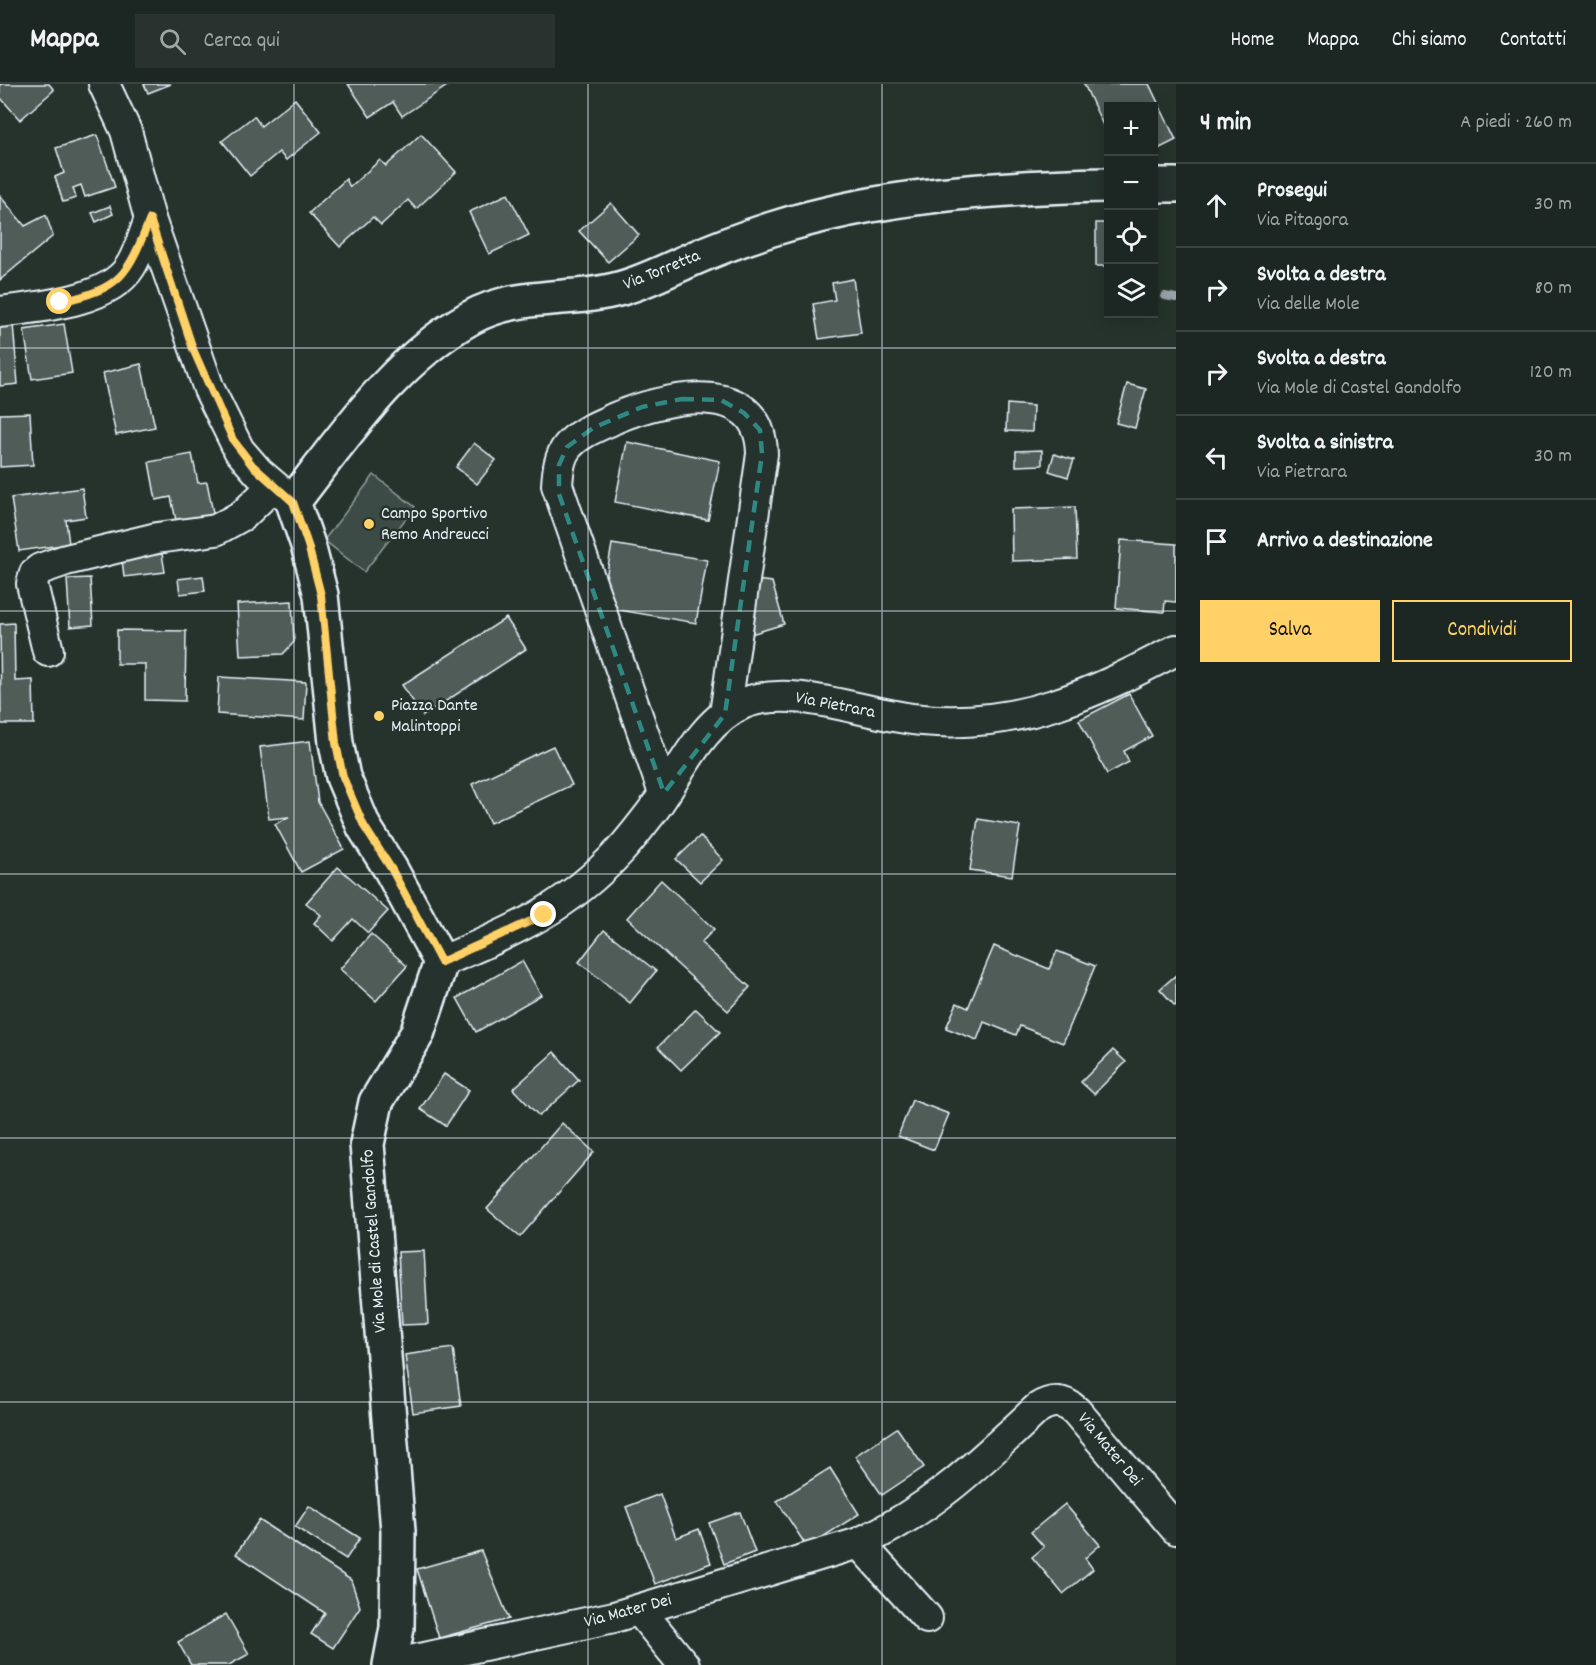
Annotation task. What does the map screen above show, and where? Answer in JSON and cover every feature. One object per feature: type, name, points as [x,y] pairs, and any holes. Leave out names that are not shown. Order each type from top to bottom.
[{"type":"street","points":[[104,84],[126,131],[150,219],[193,349],[217,406],[239,450],[283,494],[308,545],[321,595],[336,743],[343,777],[364,826],[392,870],[441,962]]},
{"type":"street","points":[[1158,184],[1176,185]]},
{"type":"street","name":"Via Torretta","points":[[283,494],[417,356],[456,327],[493,307],[515,301],[574,297],[622,288],[771,229],[857,208],[985,191],[1104,185]]},
{"type":"street","points":[[0,312],[80,298],[107,287],[124,275],[130,266],[150,219]]},
{"type":"street","points":[[664,793],[557,485],[562,457],[567,447],[583,434],[642,407],[669,400],[711,399],[734,406],[753,420],[760,430],[762,441],[725,714]]},
{"type":"street","points":[[48,651],[34,604],[32,584],[35,573],[40,569],[66,560],[157,538],[216,530],[283,494]]},
{"type":"street","name":"Via Pietrara","points":[[441,962],[530,923],[563,902],[619,851],[664,793],[696,746],[725,714],[753,700],[785,696],[923,720],[978,721],[1014,717],[1086,695],[1176,650]]},
{"type":"street","name":"Via Mole di Castel Gandolfo","points":[[391,1665],[397,1628],[398,1531],[367,1144],[376,1102],[417,1034],[441,962]]},
{"type":"street","name":"Via Mater Dei","points":[[391,1665],[640,1611],[859,1542],[929,1505],[955,1485],[1038,1408],[1056,1401],[1076,1411],[1176,1529]]},
{"type":"street","points":[[859,1542],[927,1618]]},
{"type":"street","points":[[640,1611],[684,1665]]},
{"type":"highlighted area","points":[[682,399],[721,400],[744,413],[760,430],[762,454],[725,714],[664,793],[559,494],[559,465],[567,447],[593,428],[642,407]]},
{"type":"shaded area","name":"Campo Sportivo Remo Andreucci","points":[[374,475],[415,507],[364,572],[324,540]]},
{"type":"building","points":[[0,84],[49,84],[54,90],[20,120],[0,97]]},
{"type":"building","points":[[144,84],[171,84],[148,93]]},
{"type":"building","points":[[348,84],[450,84],[402,116],[393,102],[370,117]]},
{"type":"building","points":[[1084,84],[1149,84],[1158,102],[1104,102],[1104,127]]},
{"type":"building","points":[[295,99],[321,132],[286,160],[279,152],[250,176],[222,141],[254,116],[261,126]]},
{"type":"building","points":[[1158,103],[1176,140],[1158,149]]},
{"type":"building","points":[[421,134],[456,172],[416,209],[408,200],[381,225],[373,217],[340,247],[309,213],[346,179],[350,187],[380,160],[386,166]]},
{"type":"building","points":[[97,135],[115,187],[85,197],[81,185],[73,188],[76,198],[63,202],[55,177],[64,173],[56,148]]},
{"type":"building","points":[[508,194],[529,235],[489,254],[469,212]]},
{"type":"building","points":[[0,196],[25,226],[46,215],[53,236],[0,280]]},
{"type":"building","points":[[611,203],[639,235],[608,262],[579,231]]},
{"type":"building","points":[[110,206],[113,214],[96,222],[92,213]]},
{"type":"building","points":[[1096,223],[1104,223],[1104,266],[1096,266]]},
{"type":"building","points":[[853,279],[861,333],[819,339],[813,304],[835,300],[832,283]]},
{"type":"building","points":[[13,324],[18,384],[0,386],[0,325]]},
{"type":"building","points":[[64,324],[72,373],[32,379],[24,330]]},
{"type":"building","points":[[141,364],[155,427],[116,435],[103,373]]},
{"type":"building","points":[[1127,384],[1146,389],[1135,428],[1116,423]]},
{"type":"building","points":[[1007,404],[1033,406],[1032,432],[1006,431]]},
{"type":"building","points":[[30,413],[33,465],[0,467],[0,414]]},
{"type":"building","points":[[627,442],[720,461],[708,520],[615,502]]},
{"type":"building","points":[[474,443],[496,460],[477,484],[456,467]]},
{"type":"building","points":[[1042,450],[1042,465],[1016,466],[1016,451]]},
{"type":"building","points":[[192,454],[198,483],[207,482],[214,518],[177,525],[171,497],[156,500],[149,462]]},
{"type":"building","points":[[1054,454],[1074,460],[1068,477],[1049,471]]},
{"type":"building","points":[[82,488],[86,517],[66,520],[69,544],[19,551],[11,498]]},
{"type":"building","points":[[1075,507],[1077,559],[1012,561],[1011,509]]},
{"type":"building","points":[[1121,540],[1176,544],[1176,602],[1165,601],[1164,612],[1116,608]]},
{"type":"building","points":[[612,544],[707,560],[696,623],[601,607]]},
{"type":"building","points":[[162,554],[165,572],[124,577],[122,559]]},
{"type":"building","points":[[203,576],[205,591],[180,594],[178,579]]},
{"type":"building","points":[[90,578],[93,625],[70,627],[67,579]]},
{"type":"building","points":[[755,580],[772,582],[784,624],[748,635]]},
{"type":"building","points":[[292,601],[294,642],[283,654],[240,656],[237,604]]},
{"type":"building","points":[[506,618],[526,649],[423,716],[402,685]]},
{"type":"building","points":[[14,623],[15,681],[33,680],[34,724],[1,724],[0,624]]},
{"type":"building","points":[[117,630],[186,631],[185,701],[145,700],[145,664],[117,664]]},
{"type":"building","points":[[219,677],[306,682],[304,720],[217,714]]},
{"type":"building","points":[[1129,694],[1152,736],[1124,751],[1129,762],[1107,774],[1079,720]]},
{"type":"building","points":[[310,741],[318,802],[344,849],[301,872],[275,824],[289,817],[269,819],[260,747]]},
{"type":"building","points":[[553,746],[572,785],[490,823],[472,784]]},
{"type":"building","points":[[978,819],[1020,826],[1012,876],[970,870]]},
{"type":"building","points":[[700,836],[723,860],[700,882],[676,859]]},
{"type":"building","points":[[338,867],[388,911],[368,933],[353,919],[333,941],[314,923],[321,915],[306,903]]},
{"type":"building","points":[[661,880],[714,929],[701,943],[750,987],[728,1011],[627,918]]},
{"type":"building","points":[[604,930],[656,971],[630,1003],[579,962]]},
{"type":"building","points":[[371,934],[407,966],[376,1001],[340,969]]},
{"type":"building","points":[[994,946],[1049,969],[1057,951],[1095,966],[1063,1043],[1020,1026],[1016,1035],[984,1022],[977,1040],[946,1028],[957,1003],[968,1008]]},
{"type":"building","points":[[522,961],[541,995],[476,1032],[457,998]]},
{"type":"building","points":[[1176,975],[1176,1005],[1175,1006],[1160,989]]},
{"type":"building","points":[[696,1009],[720,1032],[681,1070],[658,1047]]},
{"type":"building","points":[[1113,1050],[1126,1062],[1094,1094],[1081,1082]]},
{"type":"building","points":[[554,1052],[579,1080],[539,1116],[513,1089]]},
{"type":"building","points":[[444,1074],[469,1090],[446,1126],[420,1109]]},
{"type":"building","points":[[912,1100],[949,1114],[934,1150],[898,1136]]},
{"type":"building","points":[[562,1123],[594,1152],[520,1237],[487,1209]]},
{"type":"building","points":[[424,1251],[428,1324],[402,1325],[398,1252]]},
{"type":"building","points":[[453,1348],[461,1406],[413,1413],[405,1355]]},
{"type":"building","points":[[897,1428],[924,1467],[882,1495],[855,1456]]},
{"type":"building","points":[[830,1468],[859,1514],[807,1547],[777,1501]]},
{"type":"building","points":[[660,1494],[676,1538],[699,1529],[711,1563],[655,1584],[626,1507]]},
{"type":"building","points":[[1065,1504],[1100,1545],[1085,1558],[1093,1569],[1063,1594],[1032,1557],[1044,1547],[1031,1532]]},
{"type":"building","points":[[309,1506],[360,1538],[346,1559],[295,1527]]},
{"type":"building","points":[[740,1512],[755,1552],[724,1564],[709,1523]]},
{"type":"building","points":[[259,1520],[351,1580],[360,1607],[333,1648],[311,1634],[325,1613],[236,1554]]},
{"type":"building","points":[[481,1551],[509,1619],[439,1638],[417,1569]]},
{"type":"building","points":[[226,1614],[249,1654],[229,1665],[191,1665],[178,1642]]},
{"type":"waterway","points":[[1165,296],[1176,298]]},
{"type":"place","name":"Campo Sportivo Remo Andreucci","points":[[369,524]]},
{"type":"place","name":"Piazza Dante Malintoppi","points":[[379,716]]},
{"type":"route","points":[[60,302],[98,292],[124,275],[150,219],[193,349],[233,440],[252,465],[293,502],[301,524],[321,595],[332,710],[340,765],[352,802],[369,836],[392,870],[441,962],[544,915]]}]
